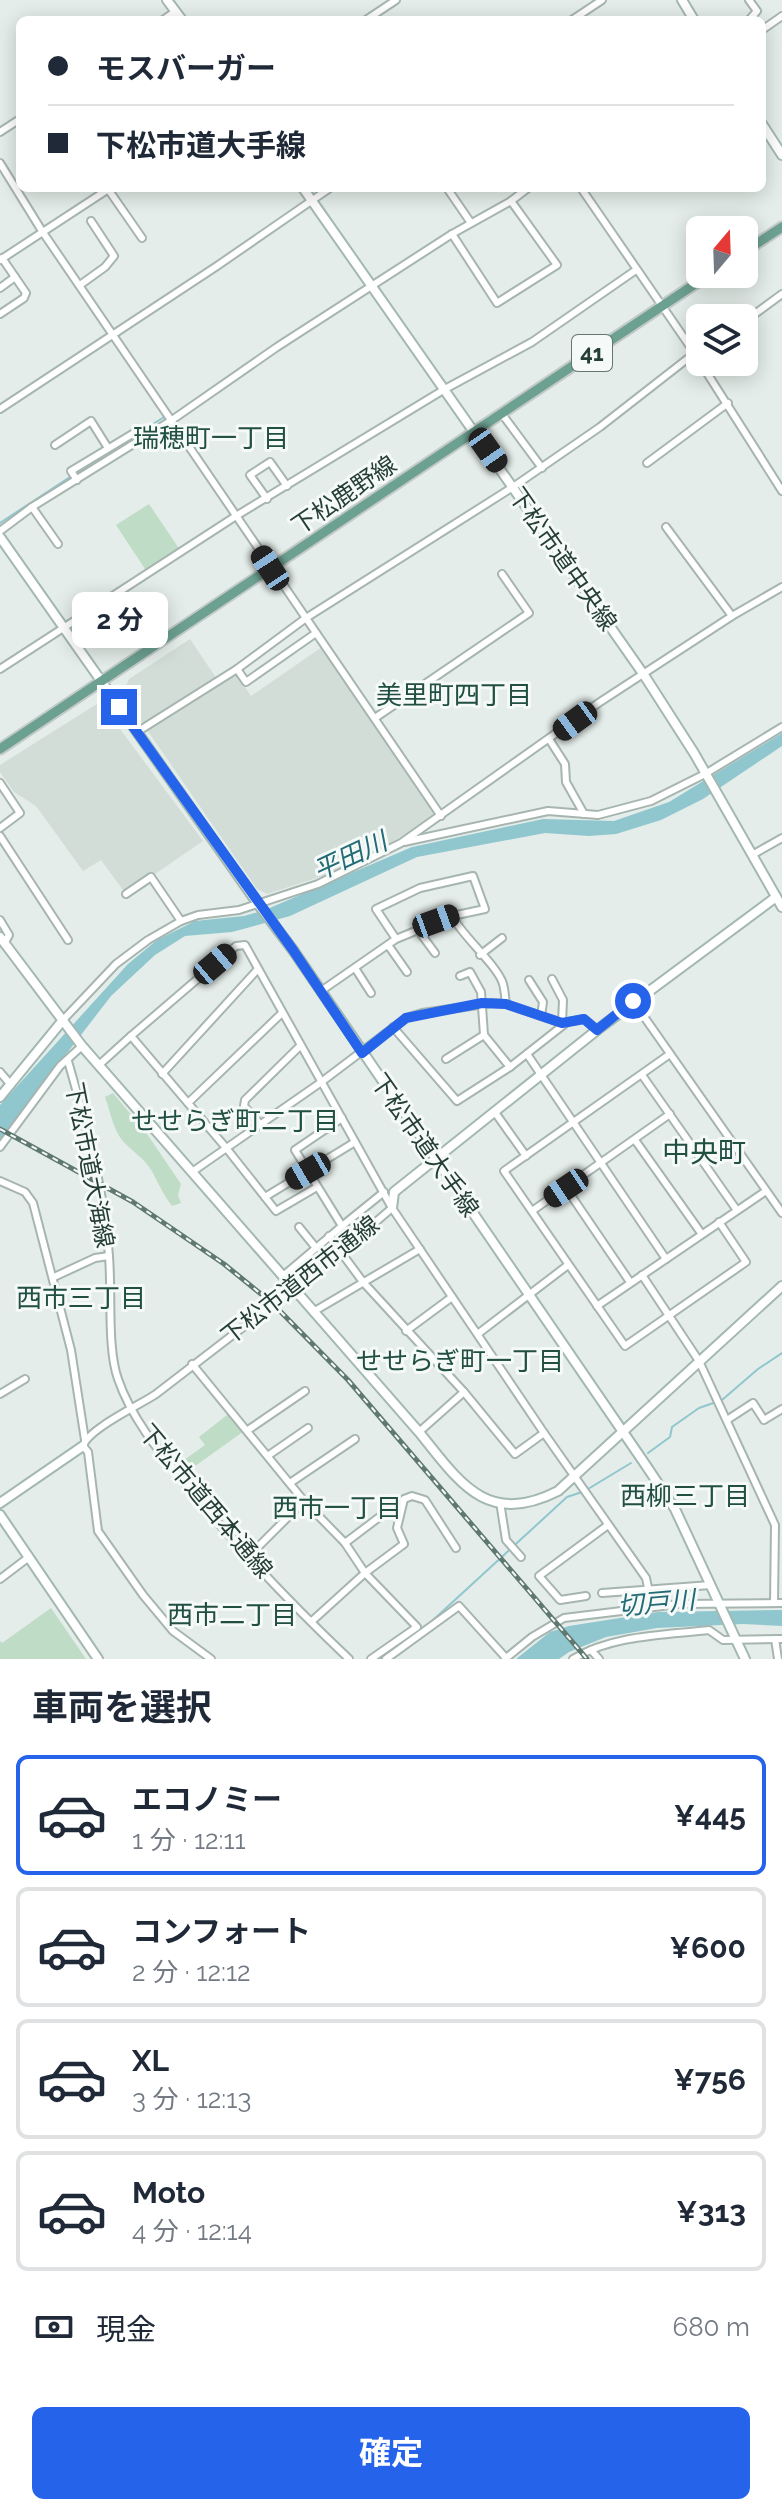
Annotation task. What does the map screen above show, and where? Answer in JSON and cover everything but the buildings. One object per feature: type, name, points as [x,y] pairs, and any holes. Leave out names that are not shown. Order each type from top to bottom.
[{"type":"main road","points":[[758,243],[782,227]]},
{"type":"main road","name":"下松鹿野線","points":[[0,749],[688,288]]},
{"type":"street","points":[[167,0],[179,16]]},
{"type":"street","points":[[372,16],[396,0]]},
{"type":"street","points":[[577,16],[593,2],[602,0]]},
{"type":"street","points":[[749,0],[757,11],[753,16]]},
{"type":"street","points":[[169,16],[176,11]]},
{"type":"street","points":[[766,130],[782,155]]},
{"type":"street","points":[[0,163],[16,189]]},
{"type":"street","points":[[18,192],[441,816]]},
{"type":"street","points":[[0,314],[24,298],[26,293],[1,259],[104,192]]},
{"type":"street","points":[[111,192],[142,238]]},
{"type":"street","name":"下松市道中央線","points":[[306,192],[644,675],[752,855]]},
{"type":"street","points":[[0,409],[324,192]]},
{"type":"street","points":[[450,192],[471,223]]},
{"type":"street","points":[[0,531],[371,286],[523,192]]},
{"type":"street","points":[[584,192],[686,337]]},
{"type":"street","points":[[452,234],[497,303],[557,265],[511,201]]},
{"type":"street","points":[[80,285],[105,267],[114,256],[91,221]]},
{"type":"street","points":[[0,658],[3,668],[236,516],[445,389],[532,342],[636,270]]},
{"type":"street","points":[[0,288],[15,277]]},
{"type":"street","points":[[758,312],[782,294]]},
{"type":"street","points":[[137,732],[237,669],[306,618],[542,468],[686,359]]},
{"type":"street","points":[[710,376],[782,491]]},
{"type":"street","points":[[647,463],[728,403]]},
{"type":"street","points":[[502,414],[542,468]]},
{"type":"street","points":[[55,445],[91,421],[108,448]]},
{"type":"street","points":[[77,480],[71,471],[134,433]]},
{"type":"street","points":[[267,499],[250,475],[270,462],[287,486]]},
{"type":"street","points":[[32,507],[58,544]]},
{"type":"street","points":[[666,527],[732,616]]},
{"type":"street","name":"下松市道大手線","points":[[0,537],[321,991],[675,1509],[737,1638]]},
{"type":"street","points":[[375,718],[529,613],[502,574]]},
{"type":"street","points":[[0,1097],[116,964],[148,940],[181,921],[260,907],[318,884],[401,843],[644,675],[732,616],[782,587]]},
{"type":"street","points":[[237,669],[246,682],[316,633]]},
{"type":"street","points":[[401,843],[548,811],[598,815],[651,801],[706,776],[782,727]]},
{"type":"street","points":[[549,739],[565,764],[566,782],[584,814]]},
{"type":"street","points":[[0,783],[20,813],[0,828]]},
{"type":"street","points":[[0,836],[68,940]]},
{"type":"street","points":[[782,838],[752,855],[782,907]]},
{"type":"street","points":[[321,991],[396,939],[452,916],[485,909],[473,876],[420,888],[376,909],[396,939]]},
{"type":"street","points":[[126,894],[151,877],[181,921]]},
{"type":"street","name":"下松市道西市通線","points":[[0,1503],[112,1420],[131,1411],[342,1251],[392,1208],[394,1192],[434,1159],[633,1001],[776,897]]},
{"type":"street","points":[[452,916],[480,955],[498,973],[506,1004]]},
{"type":"street","points":[[0,920],[9,935],[2,941]]},
{"type":"street","points":[[418,930],[435,953]]},
{"type":"street","points":[[480,955],[502,938]]},
{"type":"street","name":"下松市道大海線","points":[[2,941],[82,1046],[460,1483],[475,1494],[500,1502],[527,1504],[558,1491],[782,1286]]},
{"type":"street","points":[[99,1065],[236,946],[245,945],[392,1208],[646,1578],[652,1606]]},
{"type":"street","points":[[388,945],[407,972]]},
{"type":"street","points":[[355,968],[371,993]]},
{"type":"street","points":[[162,1074],[258,969]]},
{"type":"street","points":[[460,976],[470,972],[481,992],[484,1035],[510,1067]]},
{"type":"street","points":[[552,979],[563,1000],[566,1021]]},
{"type":"street","points":[[529,980],[543,1002],[541,1016]]},
{"type":"street","points":[[633,1001],[782,1213]]},
{"type":"street","points":[[192,1172],[362,1053],[406,1018],[482,1003],[506,1004],[566,1021],[584,1019],[597,1030]]},
{"type":"street","points":[[188,1103],[282,1013]]},
{"type":"street","points":[[393,1027],[457,1101],[510,1067],[566,1021]]},
{"type":"street","points":[[446,1059],[484,1035]]},
{"type":"street","points":[[131,1036],[276,1211],[317,1187]]},
{"type":"street","points":[[0,1147],[60,1066],[82,1046]]},
{"type":"street","points":[[260,1124],[244,1106],[245,1100],[300,1046]]},
{"type":"street","points":[[527,1054],[666,1259]]},
{"type":"street","points":[[670,1054],[504,1171],[625,1346],[746,1262],[719,1222]]},
{"type":"street","name":"下松市道大海線","points":[[68,1061],[95,1164],[109,1256],[116,1376],[131,1411]]},
{"type":"street","points":[[0,1072],[11,1085]]},
{"type":"street","points":[[642,1075],[736,1209]]},
{"type":"street","points":[[494,1111],[526,1156]]},
{"type":"street","points":[[532,1211],[670,1114]]},
{"type":"street","points":[[342,1118],[295,1150],[342,1226]]},
{"type":"street","points":[[635,1140],[701,1233]]},
{"type":"street","points":[[265,1197],[355,1142]]},
{"type":"street","points":[[0,1181],[25,1192],[33,1203],[54,1277],[71,1350],[98,1531],[173,1631],[211,1659]]},
{"type":"street","points":[[566,1188],[630,1282]]},
{"type":"street","points":[[597,1306],[766,1191]]},
{"type":"street","points":[[283,1276],[384,1192]]},
{"type":"street","points":[[299,1227],[316,1248]]},
{"type":"street","points":[[329,1236],[363,1282],[464,1392],[515,1454],[544,1433]]},
{"type":"street","points":[[313,1312],[420,1249]]},
{"type":"street","points":[[54,1277],[95,1258],[109,1256]]},
{"type":"street","points":[[479,1333],[568,1265]]},
{"type":"street","points":[[642,1275],[699,1361],[778,1524],[774,1603]]},
{"type":"street","points":[[406,1331],[452,1297]]},
{"type":"street","points":[[192,1364],[304,1501],[345,1543],[365,1573],[417,1627],[371,1659]]},
{"type":"street","points":[[0,1394],[25,1379]]},
{"type":"street","points":[[248,1430],[305,1391]]},
{"type":"street","points":[[419,1432],[464,1392]]},
{"type":"street","points":[[727,1420],[753,1403],[764,1420],[782,1409]]},
{"type":"street","name":"下松市道西本通線","points":[[131,1411],[160,1452],[248,1557],[349,1659]]},
{"type":"street","points":[[269,1455],[308,1428]]},
{"type":"street","points":[[290,1483],[355,1439]]},
{"type":"street","points":[[312,1621],[365,1573],[404,1544],[397,1528],[404,1499],[412,1496],[425,1500],[456,1548]]},
{"type":"street","points":[[248,1557],[304,1501]]},
{"type":"street","points":[[500,1502],[506,1540],[521,1557]]},
{"type":"street","points":[[345,1543],[394,1506],[401,1508]]},
{"type":"street","points":[[0,1515],[98,1659]]},
{"type":"street","points":[[586,1596],[560,1600],[539,1576],[608,1525]]},
{"type":"street","points":[[0,1579],[29,1557]]},
{"type":"street","points":[[602,1593],[711,1585]]},
{"type":"street","points":[[386,1659],[459,1606],[505,1659],[532,1637],[564,1618],[652,1606],[782,1603]]},
{"type":"street","points":[[573,1659],[591,1650],[647,1636],[709,1630],[723,1640],[778,1639],[778,1659]]},
{"type":"street","points":[[737,1638],[745,1659]]},
{"type":"street","points":[[591,1650],[599,1659]]},
{"type":"shaded area","points":[[190,639],[219,682],[235,672],[251,696],[322,647],[437,814],[368,857],[326,875],[267,894],[257,889],[127,701],[125,687],[129,679]]},
{"type":"shaded area","points":[[100,702],[203,841],[126,894],[101,860],[83,871],[36,806],[14,792],[0,772],[0,765]]},
{"type":"green space","points":[[149,504],[180,550],[147,572],[116,525]]},
{"type":"green space","points":[[113,1093],[147,1134],[181,1184],[178,1195],[181,1203],[172,1206],[150,1168],[119,1136],[105,1097]]},
{"type":"green space","points":[[231,1412],[244,1431],[184,1474],[177,1465],[205,1445],[199,1437]]},
{"type":"green space","points":[[51,1608],[86,1659],[0,1659],[0,1641],[2,1643]]},
{"type":"water","points":[[782,733],[782,746],[703,799],[661,820],[616,834],[545,833],[417,857],[290,916],[232,932],[185,936],[155,955],[111,996],[0,1140],[0,1105],[128,964],[157,940],[195,921],[244,916],[265,910],[412,847],[543,819],[614,821],[669,802]]},
{"type":"water","points":[[782,1610],[782,1626],[743,1624],[657,1628],[606,1637],[559,1659],[516,1659],[550,1632],[569,1626],[658,1612]]},
{"type":"waterway","points":[[136,435],[164,417]]},
{"type":"waterway","points":[[76,474],[127,440]]},
{"type":"waterway","points":[[0,523],[70,477]]},
{"type":"waterway","points":[[648,1453],[670,1437],[672,1427],[699,1408],[722,1400],[782,1353]]},
{"type":"waterway","points":[[588,1489],[631,1463]]},
{"type":"waterway","points":[[379,1659],[432,1621],[567,1497],[582,1492]]},
{"type":"railway","points":[[0,1129],[133,1202],[224,1264],[272,1303],[348,1380],[587,1659]]},
{"type":"district","name":"瑞穂町一丁目","points":[[211,438]]},
{"type":"district","name":"美里町四丁目","points":[[454,695]]},
{"type":"district","name":"せせらぎ町二丁目","points":[[235,1121]]},
{"type":"district","name":"中央町","points":[[704,1152]]},
{"type":"district","name":"西市三丁目","points":[[81,1298]]},
{"type":"district","name":"せせらぎ町一丁目","points":[[460,1361]]},
{"type":"district","name":"西柳三丁目","points":[[685,1496]]},
{"type":"district","name":"西市一丁目","points":[[337,1508]]},
{"type":"district","name":"西市二丁目","points":[[232,1615]]},
{"type":"route","points":[[119,707],[293,950],[362,1053],[406,1018],[422,1013],[482,1003],[506,1004],[562,1023],[584,1019],[597,1030],[633,1001]]},
{"type":"water label","name":"平田川","points":[[350,856]]},
{"type":"water label","name":"切戸川","points":[[656,1603]]}]
